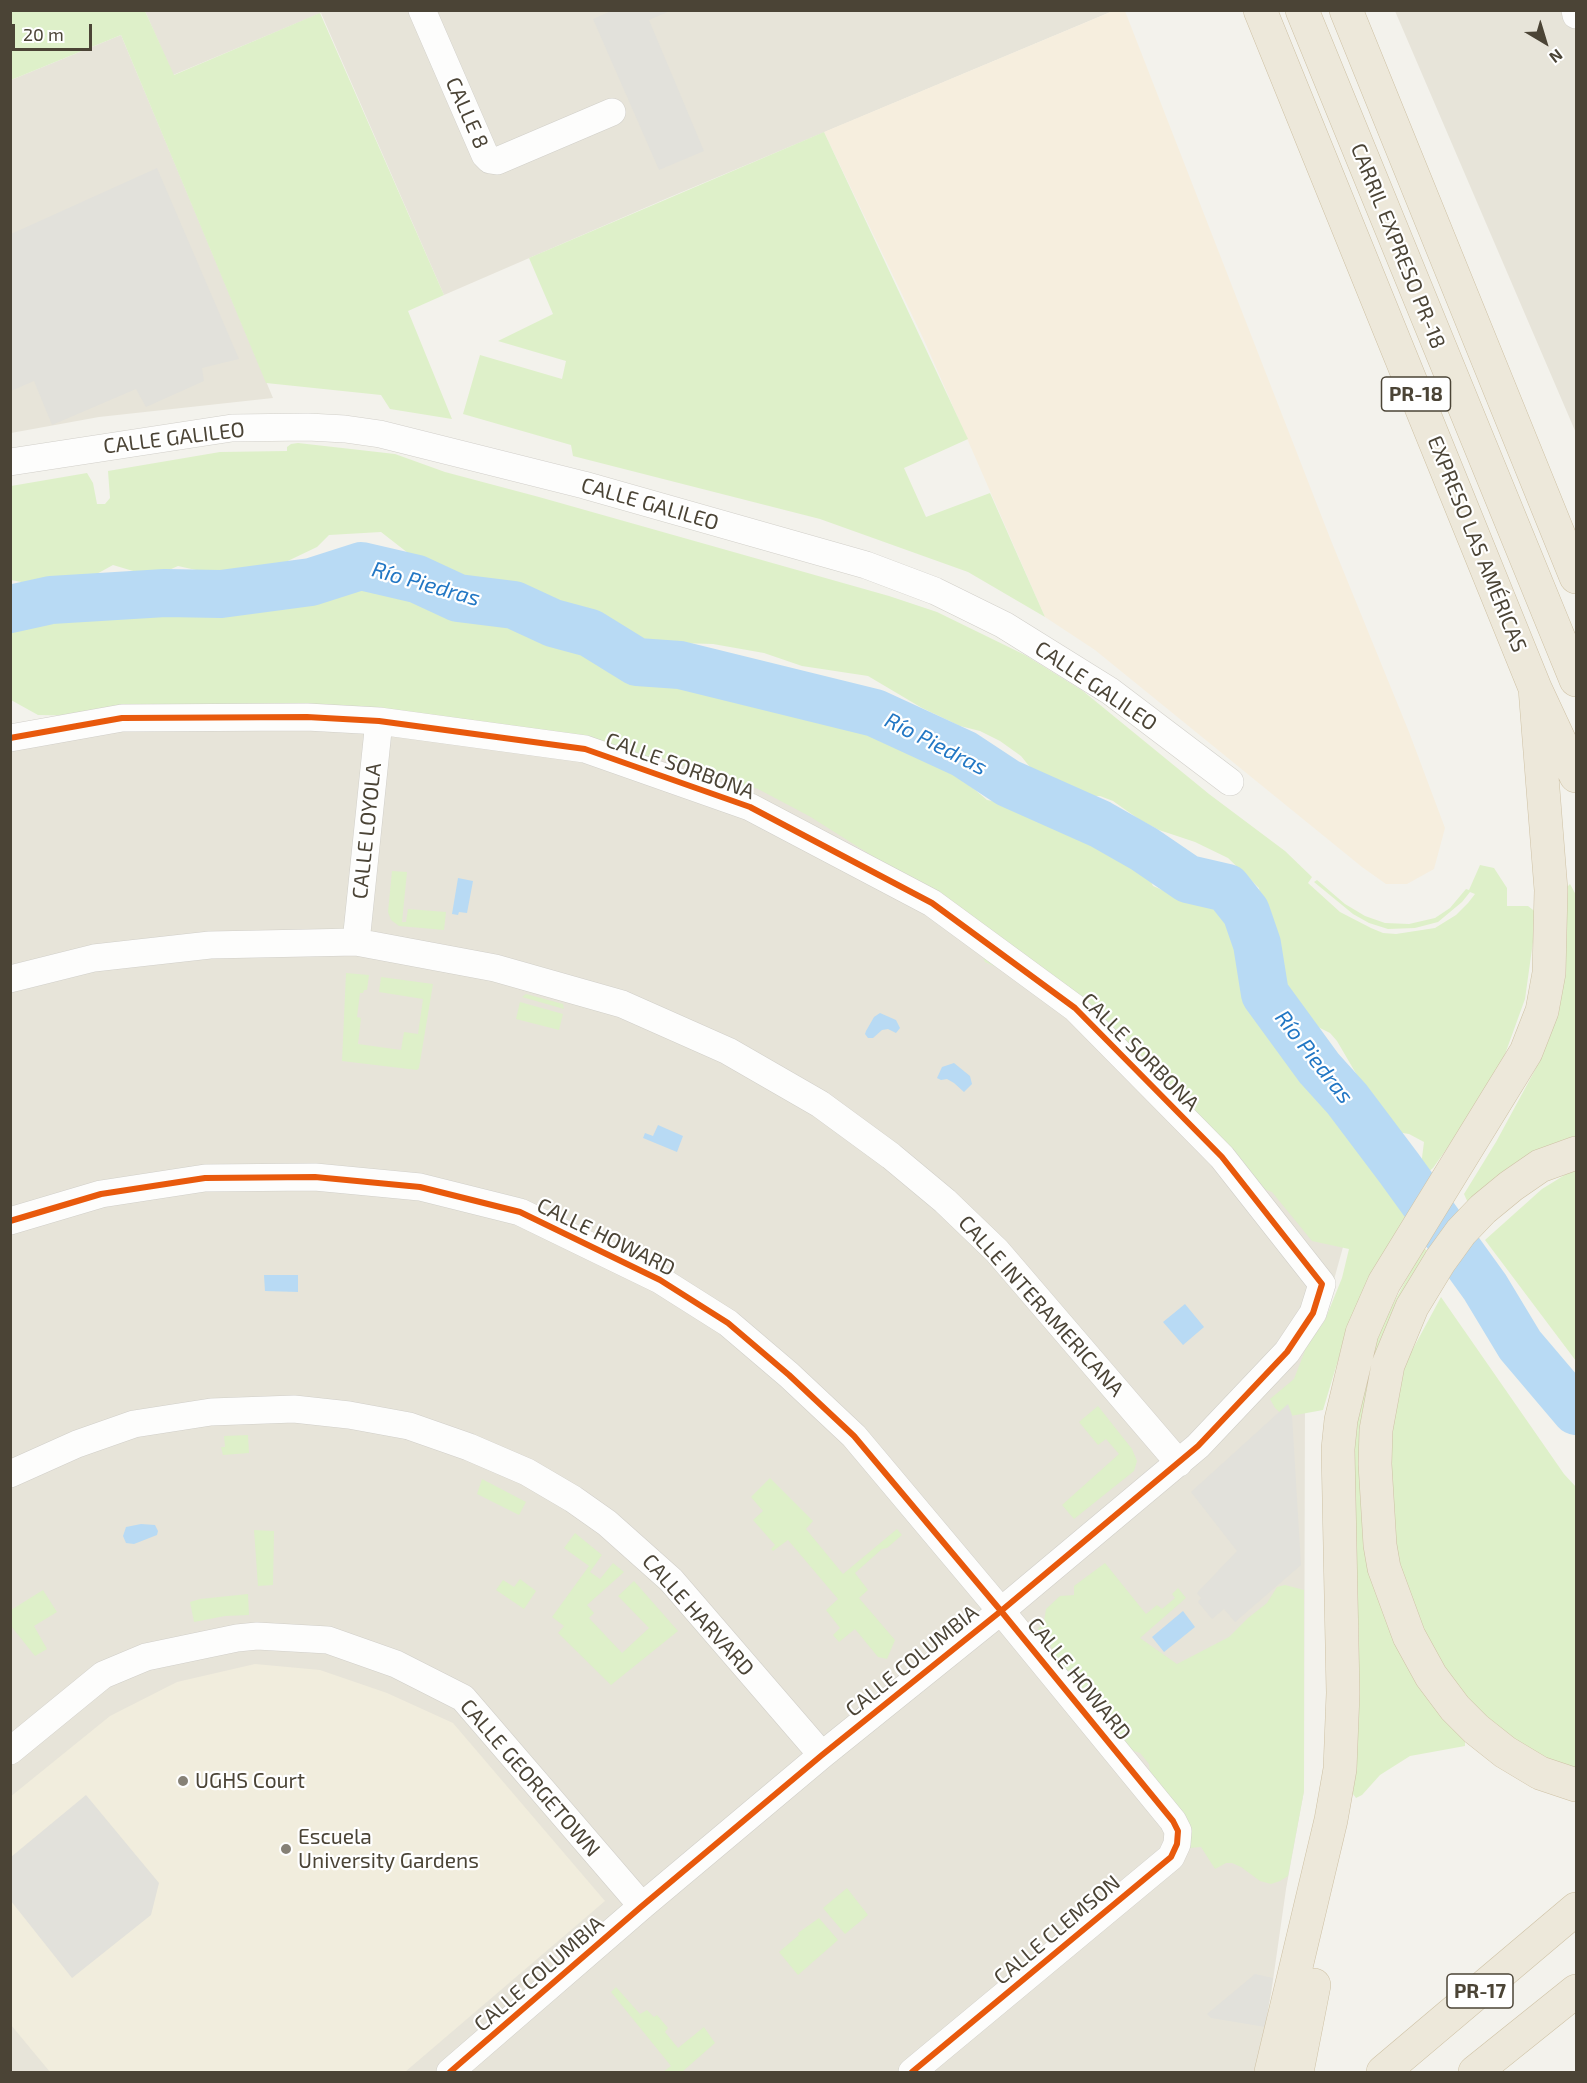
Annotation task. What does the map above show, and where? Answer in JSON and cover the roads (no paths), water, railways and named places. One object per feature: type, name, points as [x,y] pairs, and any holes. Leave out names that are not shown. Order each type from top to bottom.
[{"type":"highway","name":"EXPRESO LAS AMÉRICAS","points":[[1260,10],[1535,688],[1576,776]]},
{"type":"highway","name":"CARRIL EXPRESO PR-18","points":[[1302,10],[1576,680]]},
{"type":"highway","points":[[1346,10],[1576,577]]},
{"type":"highway","points":[[1271,2073],[1331,1820],[1340,1769],[1343,1693],[1338,1449],[1341,1420],[1362,1333],[1384,1283],[1526,1052],[1542,1011],[1548,973],[1551,890],[1535,688]]},
{"type":"highway","points":[[1576,1153],[1540,1166],[1504,1192],[1461,1232],[1412,1306],[1388,1365],[1376,1430],[1375,1464],[1380,1545],[1384,1569],[1409,1636],[1431,1676],[1455,1708],[1476,1729],[1505,1752],[1540,1773],[1576,1785]]},
{"type":"highway","points":[[1297,2073],[1329,1906],[1331,1820]]},
{"type":"highway","name":"PR-17","points":[[1383,2073],[1576,1909]]},
{"type":"highway","name":"PR-17","points":[[1475,2073],[1576,1991]]},
{"type":"street","name":"CALLE 8","points":[[422,10],[485,155],[490,160],[497,160],[612,112]]},
{"type":"street","points":[[1575,10],[1576,15]]},
{"type":"street","name":"CALLE GALILEO","points":[[10,462],[232,428],[308,427],[380,434],[584,485],[866,565],[935,591],[1004,625],[1110,691],[1230,782]]},
{"type":"street","name":"CALLE SORBONA","points":[[10,738],[122,718],[307,717],[379,721],[585,749],[750,807],[932,903],[1075,1008],[1222,1156],[1268,1215]]},
{"type":"street","name":"CALLE LOYOLA","points":[[356,942],[379,721]]},
{"type":"street","name":"CALLE INTERAMERICANA","points":[[10,979],[93,958],[210,945],[356,942],[495,968],[622,1004],[728,1051],[820,1104],[891,1156],[945,1201],[997,1251],[1179,1463]]},
{"type":"street","name":"CALLE HOWARD","points":[[10,1221],[101,1194],[205,1178],[315,1177],[420,1187],[520,1212],[660,1280],[728,1323],[789,1375],[854,1436],[1153,1797]]},
{"type":"street","name":"CALLE COLUMBIA","points":[[450,2073],[642,1906],[822,1755],[1001,1611],[1198,1446],[1287,1352],[1313,1313],[1322,1284],[1268,1215]]},
{"type":"street","name":"CALLE HARVARD","points":[[10,1474],[77,1444],[135,1424],[200,1413],[246,1409],[294,1409],[349,1415],[409,1426],[469,1447],[527,1472],[573,1499],[607,1523],[671,1580],[822,1755]]},
{"type":"street","name":"CALLE GEORGETOWN","points":[[10,1751],[103,1675],[146,1657],[257,1636],[328,1640],[396,1664],[464,1698],[642,1906]]},
{"type":"street","name":"CALLE CLEMSON","points":[[912,2073],[1171,1857],[1177,1844],[1178,1831],[1173,1821],[1153,1797]]},
{"type":"water","points":[[458,878],[473,881],[467,913],[459,912],[458,915],[452,914]]},
{"type":"water","points":[[880,1013],[896,1020],[900,1028],[896,1033],[888,1029],[882,1030],[873,1038],[868,1038],[866,1031],[874,1017]]},
{"type":"water","points":[[954,1063],[970,1076],[972,1084],[964,1092],[947,1079],[937,1078],[942,1067]]},
{"type":"water","points":[[658,1125],[683,1136],[677,1152],[643,1138],[645,1133],[653,1136]]},
{"type":"water","points":[[264,1275],[298,1275],[298,1292],[265,1291]]},
{"type":"water","points":[[1185,1304],[1204,1327],[1183,1345],[1163,1322]]},
{"type":"water","points":[[141,1524],[155,1525],[157,1535],[134,1544],[126,1543],[123,1536],[126,1527]]},
{"type":"water","points":[[1183,1611],[1195,1627],[1164,1652],[1152,1637]]},
{"type":"waterway","name":"Río Piedras","points":[[10,609],[51,600],[165,593],[221,594],[311,582],[361,566],[417,579],[458,598],[514,605],[553,623],[590,633],[637,662],[680,665],[875,713],[964,754],[1008,783],[1100,824],[1144,849],[1188,879],[1227,888],[1246,912],[1257,944],[1265,994],[1319,1068],[1347,1099],[1399,1168],[1485,1287],[1520,1345],[1576,1411]]},
{"type":"place","name":"UGHS Court","points":[[183,1781]]},
{"type":"place","name":"Escuela University Gardens","points":[[286,1849]]}]
